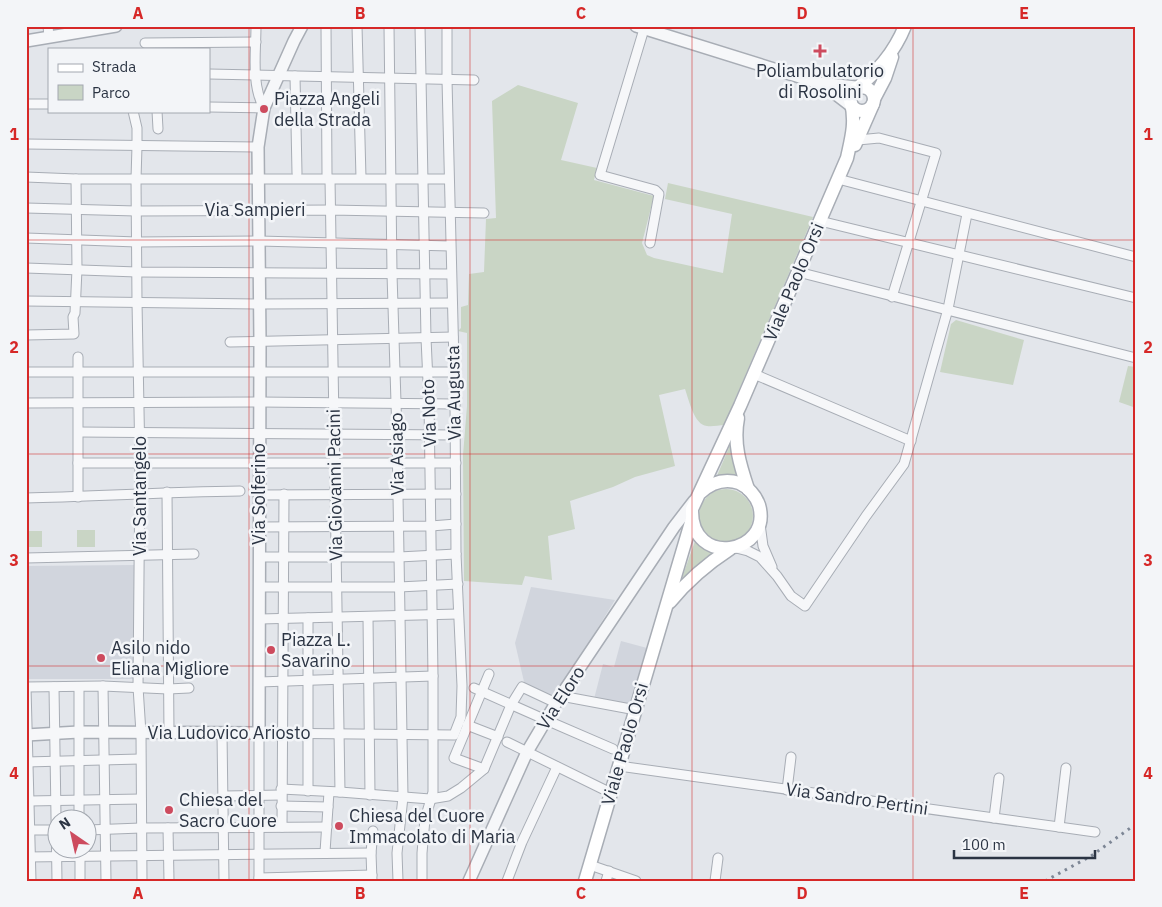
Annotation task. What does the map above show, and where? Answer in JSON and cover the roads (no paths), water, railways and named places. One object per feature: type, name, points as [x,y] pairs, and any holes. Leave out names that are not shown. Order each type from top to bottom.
[{"type":"main road","points":[[847,158],[858,140],[905,26]]},
{"type":"main road","points":[[847,158],[853,128],[851,96],[887,59],[897,43]]},
{"type":"main road","points":[[857,88],[872,92],[874,102]]},
{"type":"main road","points":[[853,106],[865,111],[874,102]]},
{"type":"main road","name":"Viale Paolo Orsi","points":[[697,497],[740,406],[847,158]]},
{"type":"main road","points":[[740,406],[736,438],[738,458],[748,489]]},
{"type":"main road","points":[[666,608],[683,586],[708,564],[751,538],[759,522],[758,504],[748,489],[739,483],[718,482],[708,486],[697,497],[692,509],[692,527],[702,540],[710,546],[720,549],[733,548]]},
{"type":"main road","name":"Viale Paolo Orsi","points":[[585,881],[611,793],[616,757],[636,710],[692,527]]},
{"type":"street","points":[[26,41],[49,32],[116,26]]},
{"type":"street","name":"Via Solferino","points":[[256,26],[256,74],[260,100],[264,108]]},
{"type":"street","name":"Via Giovanni Pacini","points":[[326,26],[340,792]]},
{"type":"street","points":[[357,26],[361,178]]},
{"type":"street","name":"Via Asiago","points":[[389,26],[392,274],[398,463],[402,797],[397,853],[398,881]]},
{"type":"street","name":"Via Noto","points":[[420,26],[425,304],[430,435],[433,676],[433,792],[425,819],[422,881]]},
{"type":"street","name":"Via Augusta","points":[[432,736],[454,735],[461,717],[462,665],[456,554],[455,404],[448,180],[447,26]]},
{"type":"street","name":"Via Solferino","points":[[259,879],[260,304],[258,147],[264,108],[300,28]]},
{"type":"street","points":[[650,243],[659,194],[655,190],[600,175],[640,28],[819,83],[857,88]]},
{"type":"street","points":[[145,43],[256,42]]},
{"type":"street","points":[[210,74],[474,80]]},
{"type":"street","points":[[295,76],[298,173]]},
{"type":"street","points":[[819,83],[853,106]]},
{"type":"street","points":[[26,104],[48,104]]},
{"type":"street","points":[[210,107],[264,108]]},
{"type":"street","name":"Via Santangelo","points":[[133,112],[137,128],[138,146],[136,179],[140,403],[138,687],[142,881]]},
{"type":"street","points":[[157,112],[158,129]]},
{"type":"street","points":[[865,123],[869,130],[879,138]]},
{"type":"street","points":[[858,140],[879,138],[936,153],[892,297]]},
{"type":"street","points":[[26,144],[258,147]]},
{"type":"street","points":[[26,177],[258,179],[329,176],[448,180]]},
{"type":"street","points":[[26,335],[74,334],[73,317],[76,302],[77,269],[76,178]]},
{"type":"street","points":[[838,180],[1136,257]]},
{"type":"street","name":"Via Sampieri","points":[[26,208],[136,211],[330,210],[484,212]]},
{"type":"street","points":[[733,548],[748,551],[760,557],[790,596],[805,606],[904,464],[948,310],[967,214]]},
{"type":"street","points":[[820,221],[1136,298]]},
{"type":"street","points":[[26,238],[137,242],[259,240],[450,246]]},
{"type":"street","points":[[26,268],[137,272],[450,274]]},
{"type":"street","points":[[798,272],[1136,358]]},
{"type":"street","points":[[26,301],[260,304],[452,303]]},
{"type":"street","points":[[230,342],[453,337]]},
{"type":"street","points":[[78,357],[78,497]]},
{"type":"street","points":[[26,372],[454,372]]},
{"type":"street","points":[[754,374],[911,441]]},
{"type":"street","points":[[26,403],[259,402],[455,404]]},
{"type":"street","points":[[79,432],[455,435]]},
{"type":"street","points":[[78,463],[456,463]]},
{"type":"street","points":[[26,498],[240,491]]},
{"type":"street","points":[[167,492],[169,733]]},
{"type":"street","points":[[282,827],[281,734],[284,494]]},
{"type":"street","points":[[259,495],[456,494]]},
{"type":"street","name":"Via Eloro","points":[[469,881],[527,752],[546,720],[674,527],[697,497]]},
{"type":"street","points":[[759,522],[763,546],[776,576]]},
{"type":"street","points":[[259,527],[431,526],[456,524]]},
{"type":"street","points":[[674,527],[692,527]]},
{"type":"street","points":[[26,558],[140,557],[194,554]]},
{"type":"street","points":[[259,558],[399,557],[456,554]]},
{"type":"street","points":[[260,587],[399,587],[458,584]]},
{"type":"street","points":[[260,619],[458,614]]},
{"type":"street","points":[[368,617],[370,795]]},
{"type":"street","points":[[308,618],[308,791]]},
{"type":"street","points":[[484,769],[454,758],[478,689],[489,674]]},
{"type":"street","points":[[259,682],[433,676]]},
{"type":"street","points":[[103,686],[106,881]]},
{"type":"street","points":[[31,881],[28,857],[29,801],[26,687],[189,688]]},
{"type":"street","points":[[54,687],[55,810]]},
{"type":"street","points":[[79,687],[79,810]]},
{"type":"street","points":[[224,796],[259,796],[281,792],[308,791],[430,799],[448,796],[484,769],[511,705],[522,687],[558,700],[636,710]]},
{"type":"street","name":"Via Sandro Pertini","points":[[478,689],[546,720],[616,757],[787,790],[1095,832]]},
{"type":"street","points":[[467,725],[498,737]]},
{"type":"street","name":"Via Ludovico Ariosto","points":[[27,735],[104,732],[432,736]]},
{"type":"street","points":[[222,733],[224,881]]},
{"type":"street","points":[[507,742],[611,793]]},
{"type":"street","points":[[787,790],[791,757]]},
{"type":"street","points":[[27,762],[140,759]]},
{"type":"street","points":[[507,881],[522,842],[557,767]]},
{"type":"street","points":[[1059,827],[1066,768]]},
{"type":"street","points":[[994,818],[999,778]]},
{"type":"street","points":[[325,852],[329,792]]},
{"type":"street","points":[[29,801],[140,799]]},
{"type":"street","points":[[281,806],[328,807]]},
{"type":"street","points":[[98,829],[326,827]]},
{"type":"street","points":[[168,828],[169,881]]},
{"type":"street","points":[[28,830],[48,830]]},
{"type":"street","points":[[259,879],[372,878],[371,853],[373,831]]},
{"type":"street","points":[[98,855],[371,853]]},
{"type":"street","points":[[28,857],[48,857]]},
{"type":"street","points":[[715,881],[718,858]]},
{"type":"street","points":[[56,860],[57,881]]},
{"type":"street","points":[[80,860],[80,881]]},
{"type":"street","points":[[590,865],[636,881]]},
{"type":"street","points":[[606,881],[609,871]]},
{"type":"railway","points":[[1045,881],[1091,856],[1136,824]]},
{"type":"place","name":"Poliambulatorio di Rosolini","points":[[820,51]]},
{"type":"place","name":"Piazza Angeli della Strada","points":[[264,109]]},
{"type":"place","name":"Piazza L. Savarino","points":[[271,650]]},
{"type":"place","name":"Asilo nido Eliana Migliore","points":[[101,658]]},
{"type":"place","name":"Chiesa del Sacro Cuore","points":[[169,810]]},
{"type":"place","name":"Chiesa del Cuore Immacolato di Maria","points":[[339,826]]}]
